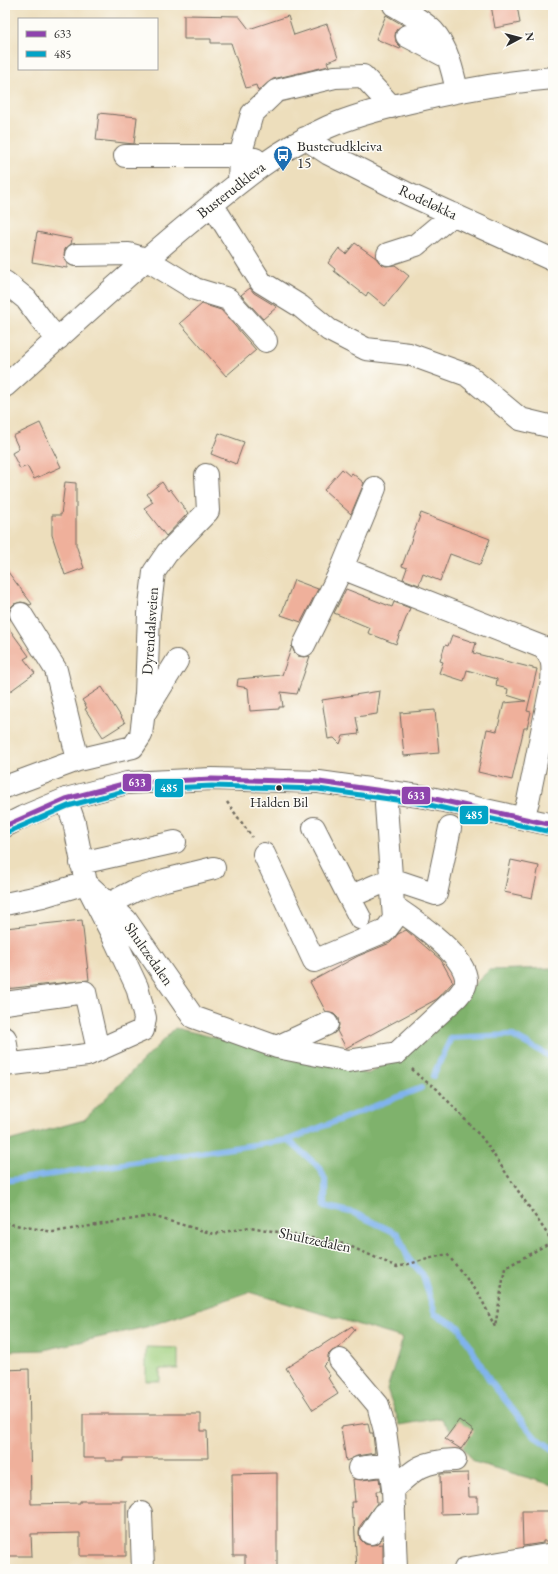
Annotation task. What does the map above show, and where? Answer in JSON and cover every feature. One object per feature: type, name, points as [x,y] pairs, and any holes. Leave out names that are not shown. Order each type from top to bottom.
[{"type":"street","points":[[394,5],[420,21],[434,32],[447,57],[454,76],[457,91]]},
{"type":"street","points":[[407,36],[447,57]]},
{"type":"street","points":[[239,182],[240,156],[252,114],[276,91],[335,77],[363,76],[392,107]]},
{"type":"street","name":"Busterudkleva","points":[[5,386],[146,259],[212,204],[268,161],[305,138],[330,126],[392,107],[457,91],[515,81],[553,78]]},
{"type":"street","name":"Rodeløkka","points":[[305,138],[330,154],[408,194],[553,260]]},
{"type":"street","points":[[125,156],[240,156],[268,161]]},
{"type":"street","points":[[212,204],[261,282],[300,306],[329,330],[366,349],[409,354],[467,375],[520,419],[553,427]]},
{"type":"street","points":[[388,254],[416,245],[453,214]]},
{"type":"street","points":[[76,255],[129,254],[146,259],[195,289],[228,299],[266,341]]},
{"type":"street","points":[[5,282],[26,298],[47,327],[58,339]]},
{"type":"street","name":"Dyrendalsveien","points":[[5,787],[78,760],[133,747],[141,735],[146,694],[149,614],[154,572],[168,553],[208,511],[206,475]]},
{"type":"street","points":[[304,645],[342,568],[375,488]]},
{"type":"street","points":[[342,568],[542,647],[550,654],[553,670],[552,682],[528,801],[523,818]]},
{"type":"street","points":[[21,614],[56,670],[78,760]]},
{"type":"street","points":[[144,715],[177,661]]},
{"type":"street","points":[[5,826],[66,799],[127,783],[212,778],[319,782],[426,797],[553,825]]},
{"type":"street","points":[[264,854],[314,962],[385,931],[394,919],[386,805],[388,792]]},
{"type":"street","points":[[5,1038],[7,1064],[87,1055],[142,1030],[145,1018],[137,987],[84,873],[74,822],[66,799]]},
{"type":"street","points":[[314,828],[360,918]]},
{"type":"street","points":[[349,897],[391,879],[436,894],[450,828]]},
{"type":"street","points":[[5,904],[43,896],[84,873],[175,842]]},
{"type":"street","points":[[109,904],[136,890],[165,880],[214,868]]},
{"type":"street","name":"Shultzedalen","points":[[84,873],[109,904],[126,920],[192,1017],[277,1047],[348,1061],[397,1053],[458,996],[466,985],[466,973],[446,945],[393,906]]},
{"type":"street","points":[[5,1003],[85,992],[98,1050]]},
{"type":"street","points":[[277,1047],[327,1024]]},
{"type":"street","points":[[340,1360],[378,1405],[385,1431],[393,1498],[396,1569]]},
{"type":"street","points":[[371,1533],[407,1475],[436,1460],[455,1460]]},
{"type":"street","points":[[359,1468],[389,1464]]},
{"type":"street","points":[[141,1513],[143,1569]]},
{"type":"street","points":[[465,1569],[553,1554]]},
{"type":"path","points":[[226,800],[264,854]]},
{"type":"path","points":[[421,1078],[437,1089],[483,1139],[553,1241],[553,1253]]},
{"type":"path","name":"Shultzedalen","points":[[5,1222],[53,1232],[152,1216],[214,1234],[250,1227],[344,1244],[397,1267],[447,1254],[479,1294],[495,1327],[505,1268],[553,1241]]},
{"type":"green space","points":[[553,968],[553,1485],[474,1462],[441,1418],[400,1425],[387,1389],[403,1338],[249,1292],[146,1327],[44,1350],[5,1351],[5,1142],[84,1120],[175,1028],[368,1074],[416,1043],[489,970]]},
{"type":"green space","points":[[146,1347],[178,1348],[178,1369],[160,1369],[160,1381],[146,1381]]},
{"type":"building","points":[[491,5],[517,5],[520,23],[495,28]]},
{"type":"building","points":[[184,15],[239,16],[249,29],[288,16],[294,35],[327,24],[338,58],[327,62],[329,66],[273,79],[258,91],[256,85],[246,88],[231,43],[211,43],[211,39],[184,39]]},
{"type":"building","points":[[386,15],[403,25],[396,30],[395,36],[396,42],[401,47],[400,49],[376,39]]},
{"type":"building","points":[[99,113],[137,117],[134,144],[96,140]]},
{"type":"building","points":[[37,232],[72,239],[71,244],[65,249],[64,255],[67,268],[32,262]]},
{"type":"building","points":[[355,243],[376,258],[380,263],[386,266],[395,265],[409,276],[385,306],[368,292],[366,296],[334,271],[335,269],[328,263],[339,248],[346,254]]},
{"type":"building","points":[[250,288],[254,293],[277,307],[263,319],[241,295]]},
{"type":"building","points":[[202,304],[221,310],[256,350],[226,376],[180,323]]},
{"type":"building","points":[[40,423],[61,467],[34,479],[27,466],[20,469],[12,453],[19,449],[13,436]]},
{"type":"building","points":[[219,433],[244,442],[236,464],[211,454]]},
{"type":"building","points":[[342,469],[350,476],[352,473],[364,483],[351,514],[324,490]]},
{"type":"building","points":[[65,482],[76,483],[76,545],[84,568],[65,575],[52,535],[52,515],[61,515]]},
{"type":"building","points":[[162,482],[168,491],[170,489],[188,513],[166,536],[144,508],[153,502],[147,494]]},
{"type":"building","points":[[421,513],[490,539],[480,565],[450,554],[440,581],[423,574],[419,585],[403,579],[407,568],[402,566]]},
{"type":"building","points":[[5,568],[32,604],[30,605],[21,602],[14,604],[10,608],[10,620],[5,623]]},
{"type":"building","points":[[294,580],[318,589],[301,622],[281,615]]},
{"type":"building","points":[[346,589],[392,607],[394,602],[410,608],[396,644],[368,633],[370,628],[334,613]]},
{"type":"building","points":[[5,623],[29,656],[24,659],[35,673],[5,695]]},
{"type":"building","points":[[452,635],[476,643],[473,653],[537,669],[527,711],[531,712],[527,728],[524,728],[512,780],[478,772],[487,729],[497,731],[504,703],[526,701],[507,695],[508,689],[496,686],[497,679],[467,670],[464,681],[439,673],[443,662],[440,661],[445,645],[448,646]]},
{"type":"building","points":[[292,646],[294,652],[298,656],[310,656],[297,694],[281,692],[283,707],[279,707],[279,709],[250,711],[248,688],[237,686],[238,679],[282,675]]},
{"type":"building","points":[[102,687],[125,723],[103,737],[85,709],[87,708],[82,700]]},
{"type":"building","points":[[380,691],[377,714],[356,717],[359,734],[343,736],[340,744],[334,738],[328,739],[322,700]]},
{"type":"building","points":[[435,710],[439,753],[404,756],[400,713]]},
{"type":"building","points":[[511,860],[539,866],[532,898],[504,892]]},
{"type":"building","points":[[82,920],[89,980],[5,989],[5,928]]},
{"type":"building","points":[[406,930],[441,960],[453,982],[437,999],[346,1048],[337,1031],[339,1025],[338,1018],[334,1014],[326,1012],[310,982],[358,956],[390,943],[398,934]]},
{"type":"building","points":[[352,1326],[355,1330],[339,1348],[332,1351],[328,1355],[328,1361],[323,1366],[330,1376],[328,1378],[338,1394],[313,1410],[286,1368]]},
{"type":"building","points":[[29,1369],[31,1504],[80,1503],[80,1501],[126,1501],[126,1556],[80,1556],[80,1533],[31,1534],[32,1556],[5,1556],[5,1370]]},
{"type":"building","points":[[83,1414],[201,1414],[201,1431],[207,1431],[208,1458],[123,1458],[123,1461],[106,1461],[106,1458],[83,1458]]},
{"type":"building","points":[[459,1420],[474,1431],[461,1449],[445,1439]]},
{"type":"building","points":[[368,1423],[370,1433],[373,1433],[375,1453],[357,1456],[346,1461],[341,1427]]},
{"type":"building","points":[[277,1473],[277,1569],[245,1569],[245,1556],[233,1556],[232,1474]]},
{"type":"building","points":[[468,1473],[469,1497],[478,1497],[478,1513],[441,1514],[440,1474]]},
{"type":"building","points":[[379,1478],[381,1491],[376,1491],[377,1503],[360,1526],[359,1533],[360,1539],[365,1544],[383,1544],[383,1569],[357,1569],[354,1519],[352,1519],[351,1502],[355,1502],[353,1479],[361,1480]]},
{"type":"building","points":[[522,1511],[549,1511],[549,1541],[523,1546]]},
{"type":"waterway","points":[[433,1076],[451,1038],[511,1035],[553,1058]]},
{"type":"waterway","points":[[5,1181],[288,1140],[421,1088]]},
{"type":"waterway","points":[[288,1140],[320,1168],[325,1180],[325,1206],[354,1213],[398,1234],[408,1258],[423,1275],[435,1314],[459,1327],[490,1381],[534,1436],[553,1449]]},
{"type":"transit line","name":"633","points":[[5,826],[66,799],[127,783],[212,779],[319,782],[426,797],[553,825]]},
{"type":"transit line","name":"485","points":[[8,832],[68,806],[128,790],[212,786],[318,789],[425,804],[551,832]]},
{"type":"place","name":"Busterudkleiva 15","points":[[283,172]]},
{"type":"place","name":"Halden Bil","points":[[279,788]]}]
